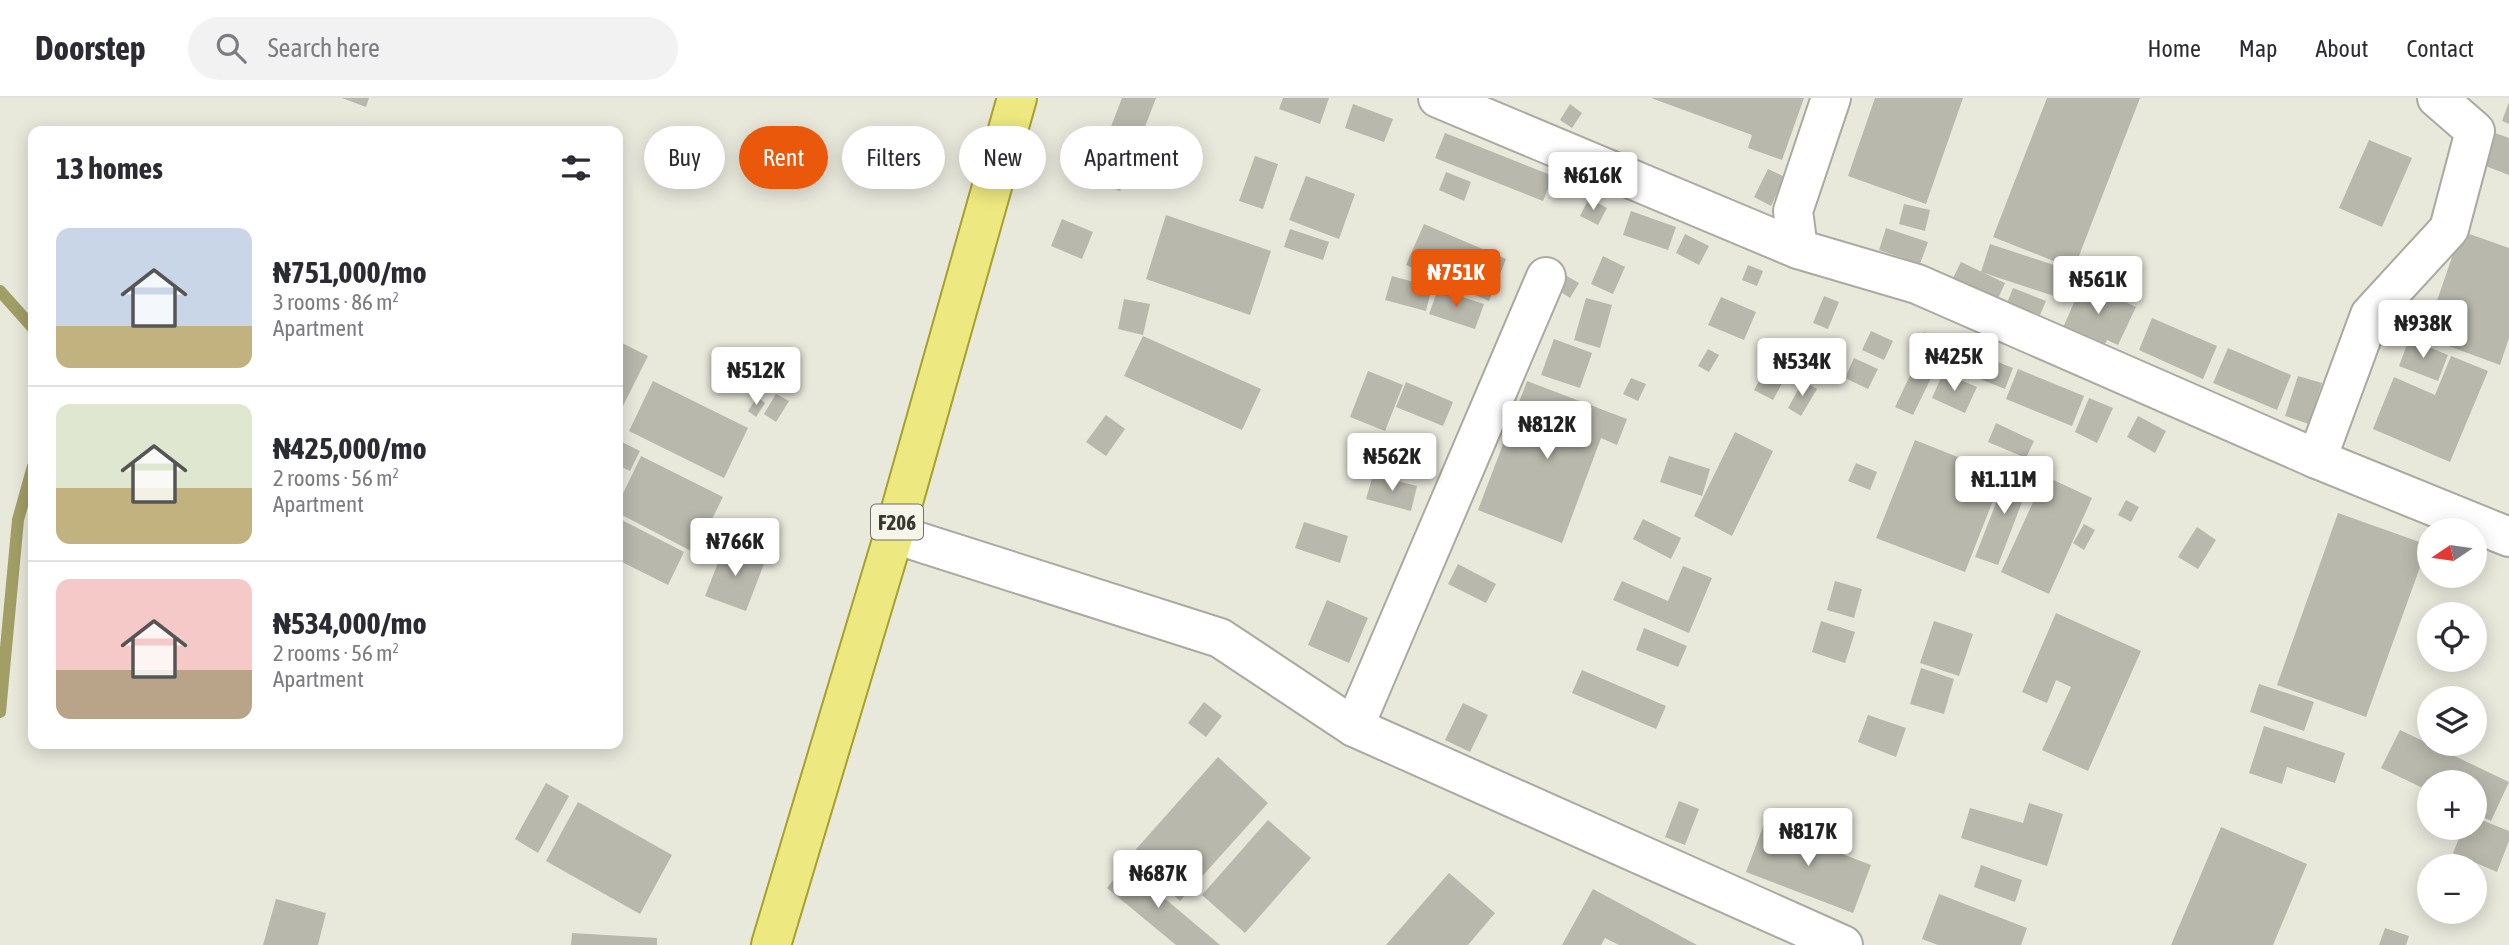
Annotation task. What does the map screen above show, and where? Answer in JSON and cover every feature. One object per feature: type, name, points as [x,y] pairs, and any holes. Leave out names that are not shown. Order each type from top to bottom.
[{"type":"main road","name":"F206","points":[[771,945],[894,534],[1017,98]]},
{"type":"street","points":[[1438,98],[1798,249],[1917,285],[2317,458],[2509,537]]},
{"type":"street","points":[[1798,249],[1793,211],[1831,98]]},
{"type":"street","points":[[2317,458],[2370,315],[2449,229],[2475,131],[2437,98]]},
{"type":"street","points":[[1354,727],[1546,277]]},
{"type":"street","points":[[894,534],[1220,638],[1354,727],[1843,945]]},
{"type":"building","points":[[342,98],[369,98],[366,107]]},
{"type":"building","points":[[1122,98],[1156,98],[1145,126],[1111,126]]},
{"type":"building","points":[[1283,98],[1329,98],[1320,124],[1279,109]]},
{"type":"building","points":[[1651,98],[1804,98],[1782,160],[1748,148],[1752,135]]},
{"type":"building","points":[[1875,98],[1963,98],[1926,204],[1848,176]]},
{"type":"building","points":[[2047,98],[2140,98],[2074,269],[1993,237]]},
{"type":"building","points":[[2509,102],[2509,124],[2502,121]]},
{"type":"building","points":[[1353,104],[1393,119],[1384,142],[1345,128]]},
{"type":"building","points":[[1570,104],[1582,113],[1572,128],[1560,120]]},
{"type":"building","points":[[1445,133],[1553,176],[1543,201],[1435,158]]},
{"type":"building","points":[[2495,133],[2509,138],[2509,175],[2483,165]]},
{"type":"building","points":[[2369,140],[2412,158],[2382,227],[2339,208]]},
{"type":"building","points":[[1255,156],[1278,164],[1263,209],[1239,201]]},
{"type":"building","points":[[1768,169],[1785,177],[1771,206],[1754,197]]},
{"type":"building","points":[[1446,172],[1471,182],[1464,201],[1439,190]]},
{"type":"building","points":[[1306,176],[1355,194],[1339,239],[1289,220]]},
{"type":"building","points":[[1589,198],[1607,208],[1598,225],[1580,216]]},
{"type":"building","points":[[1904,204],[1930,210],[1925,231],[1899,224]]},
{"type":"building","points":[[1631,211],[1676,227],[1668,250],[1623,235]]},
{"type":"building","points":[[1166,215],[1271,251],[1250,315],[1146,279]]},
{"type":"building","points":[[1062,219],[1093,232],[1082,259],[1051,246]]},
{"type":"building","points":[[1424,224],[1506,259],[1489,301],[1406,265]]},
{"type":"building","points":[[1886,228],[1928,242],[1920,264],[1879,250]]},
{"type":"building","points":[[1290,229],[1329,242],[1323,260],[1284,247]]},
{"type":"building","points":[[2461,231],[2509,248],[2509,338],[2500,365],[2446,345],[2452,329],[2430,321]]},
{"type":"building","points":[[1685,234],[1709,246],[1699,265],[1676,253]]},
{"type":"building","points":[[1990,244],[2078,273],[2069,301],[1981,272]]},
{"type":"building","points":[[1603,256],[1625,267],[1613,294],[1591,284]]},
{"type":"building","points":[[1961,262],[2005,283],[1997,301],[1952,280]]},
{"type":"building","points":[[1748,265],[1763,271],[1757,286],[1742,280]]},
{"type":"building","points":[[1560,272],[1579,283],[1570,298],[1552,286]]},
{"type":"building","points":[[1392,276],[1432,287],[1426,311],[1385,300]]},
{"type":"building","points":[[2083,282],[2136,307],[2118,345],[2107,340],[2105,344],[2088,336],[2086,341],[2062,330]]},
{"type":"building","points":[[2013,288],[2046,301],[2040,315],[2007,303]]},
{"type":"building","points":[[1438,289],[1484,304],[1475,329],[1429,314]]},
{"type":"building","points":[[1824,296],[1839,302],[1828,329],[1813,323]]},
{"type":"building","points":[[1721,297],[1756,312],[1744,340],[1708,325]]},
{"type":"building","points":[[1586,298],[1612,305],[1600,348],[1574,340]]},
{"type":"building","points":[[1124,299],[1150,304],[1143,335],[1118,329]]},
{"type":"building","points":[[2152,318],[2217,346],[2203,379],[2139,350]]},
{"type":"building","points":[[1871,331],[1893,341],[1884,360],[1862,350]]},
{"type":"building","points":[[1924,332],[2013,368],[2005,389],[1916,353]]},
{"type":"building","points":[[1143,336],[1261,389],[1242,430],[1124,376]]},
{"type":"building","points":[[1554,339],[1592,353],[1580,388],[1541,375]]},
{"type":"building","points":[[2409,339],[2448,355],[2438,381],[2399,366]]},
{"type":"building","points":[[623,344],[648,356],[623,406]]},
{"type":"building","points":[[2228,348],[2291,375],[2277,410],[2213,383]]},
{"type":"building","points":[[1708,349],[1719,355],[1709,372],[1698,366]]},
{"type":"building","points":[[1773,356],[1791,367],[1773,400],[1754,390]]},
{"type":"building","points":[[2451,356],[2488,371],[2450,462],[2373,429],[2394,377],[2435,395]]},
{"type":"building","points":[[1854,358],[1878,369],[1868,389],[1845,378]]},
{"type":"building","points":[[1916,363],[1934,372],[1913,415],[1895,407]]},
{"type":"building","points":[[2018,369],[2084,396],[2072,426],[2006,399]]},
{"type":"building","points":[[1368,371],[1403,385],[1385,431],[1350,417]]},
{"type":"building","points":[[1943,373],[1977,387],[1965,413],[1932,398]]},
{"type":"building","points":[[2298,376],[2322,383],[2309,424],[2285,416]]},
{"type":"building","points":[[1631,378],[1646,384],[1638,401],[1623,394]]},
{"type":"building","points":[[653,381],[748,428],[724,478],[629,431]]},
{"type":"building","points":[[1527,381],[1627,419],[1617,445],[1601,438],[1562,543],[1478,510]]},
{"type":"building","points":[[1803,381],[1817,389],[1801,416],[1788,408]]},
{"type":"building","points":[[1406,382],[1453,402],[1443,426],[1396,407]]},
{"type":"building","points":[[776,394],[789,401],[776,422],[764,414]]},
{"type":"building","points":[[757,397],[765,403],[756,417],[748,411]]},
{"type":"building","points":[[2089,398],[2113,408],[2097,443],[2075,432]]},
{"type":"building","points":[[1106,415],[1125,429],[1106,456],[1086,442]]},
{"type":"building","points":[[2138,416],[2166,431],[2155,453],[2127,437]]},
{"type":"building","points":[[1996,423],[2034,441],[2026,458],[1988,442]]},
{"type":"building","points":[[1735,432],[1773,451],[1732,536],[1694,516]]},
{"type":"building","points":[[1915,440],[2003,475],[1965,572],[1876,538]]},
{"type":"building","points":[[623,442],[640,451],[630,471],[623,468]]},
{"type":"building","points":[[641,456],[723,497],[695,553],[623,516],[623,494]]},
{"type":"building","points":[[1669,456],[1710,469],[1702,496],[1660,482]]},
{"type":"building","points":[[1856,463],[1877,472],[1870,490],[1848,481]]},
{"type":"building","points":[[2010,467],[2032,476],[1998,565],[1975,557]]},
{"type":"building","points":[[1373,475],[1417,486],[1411,511],[1366,499]]},
{"type":"building","points":[[2045,476],[2092,498],[2049,594],[2001,572]]},
{"type":"building","points":[[2126,500],[2139,507],[2131,522],[2118,515]]},
{"type":"building","points":[[2338,513],[2417,541],[2417,576],[2366,717],[2277,685]]},
{"type":"building","points":[[1643,519],[1681,538],[1671,559],[1633,539]]},
{"type":"building","points":[[623,521],[684,552],[668,585],[623,562]]},
{"type":"building","points":[[1304,522],[1348,536],[1340,563],[1295,548]]},
{"type":"building","points":[[2084,524],[2095,530],[2084,550],[2073,543]]},
{"type":"building","points":[[2197,527],[2216,540],[2198,569],[2178,557]]},
{"type":"building","points":[[725,545],[765,561],[746,611],[705,596]]},
{"type":"building","points":[[1458,564],[1496,584],[1486,603],[1448,584]]},
{"type":"building","points":[[1683,566],[1712,578],[1689,633],[1613,600],[1622,581],[1668,601]]},
{"type":"building","points":[[1835,581],[1862,589],[1854,618],[1827,610]]},
{"type":"building","points":[[1327,600],[1368,618],[1349,663],[1308,645]]},
{"type":"building","points":[[2056,613],[2141,651],[2088,771],[2042,750],[2071,687],[2056,680],[2047,703],[2022,692]]},
{"type":"building","points":[[1821,621],[1855,632],[1845,663],[1812,652]]},
{"type":"building","points":[[1934,621],[1973,634],[1959,676],[1920,663]]},
{"type":"building","points":[[1644,628],[1687,646],[1678,667],[1636,650]]},
{"type":"building","points":[[1921,668],[1954,679],[1944,714],[1910,704]]},
{"type":"building","points":[[1582,670],[1666,706],[1656,729],[1572,693]]},
{"type":"building","points":[[2259,684],[2314,702],[2304,731],[2250,712]]},
{"type":"building","points":[[1204,702],[1222,716],[1206,737],[1188,723]]},
{"type":"building","points":[[1463,703],[1488,715],[1470,752],[1445,740]]},
{"type":"building","points":[[1868,715],[1906,728],[1896,757],[1858,742]]},
{"type":"building","points":[[2264,726],[2345,753],[2335,783],[2287,767],[2282,784],[2249,773]]},
{"type":"building","points":[[2400,730],[2417,738],[2417,756],[2454,756],[2484,770],[2417,770],[2417,785],[2381,768]]},
{"type":"building","points":[[1218,757],[1268,803],[1180,901],[1130,856]]},
{"type":"building","points":[[2487,772],[2509,782],[2491,821],[2487,819]]},
{"type":"building","points":[[546,783],[569,796],[538,853],[515,839]]},
{"type":"building","points":[[1679,801],[1699,809],[1685,845],[1665,837]]},
{"type":"building","points":[[578,802],[672,855],[640,914],[546,861]]},
{"type":"building","points":[[2029,803],[2063,814],[2047,866],[1961,838],[1970,808],[2023,823]]},
{"type":"building","points":[[1268,820],[1311,858],[1245,933],[1202,895]]},
{"type":"building","points":[[2487,822],[2509,831],[2509,841],[2497,872],[2487,868],[2487,854],[2453,853],[2458,840],[2487,840]]},
{"type":"building","points":[[1764,824],[1871,865],[1853,913],[1746,872]]},
{"type":"building","points":[[2221,827],[2307,864],[2273,945],[2171,945]]},
{"type":"building","points":[[1125,865],[1220,945],[1176,945],[1107,888]]},
{"type":"building","points":[[1981,865],[2022,880],[2015,902],[1974,887]]},
{"type":"building","points":[[1449,873],[1495,913],[1468,945],[1386,945]]},
{"type":"building","points":[[1593,889],[1697,945],[1619,945],[1605,938],[1601,945],[1562,945]]},
{"type":"building","points":[[1939,894],[2027,928],[2021,945],[1938,945],[1922,939]]},
{"type":"building","points":[[276,899],[326,913],[318,945],[263,945]]},
{"type":"building","points":[[2385,928],[2409,936],[2406,945],[2379,945]]},
{"type":"building","points":[[572,933],[657,938],[657,945],[571,945]]},
{"type":"waterway","points":[[0,291],[28,322]]},
{"type":"waterway","points":[[0,712],[18,520],[28,484]]}]
